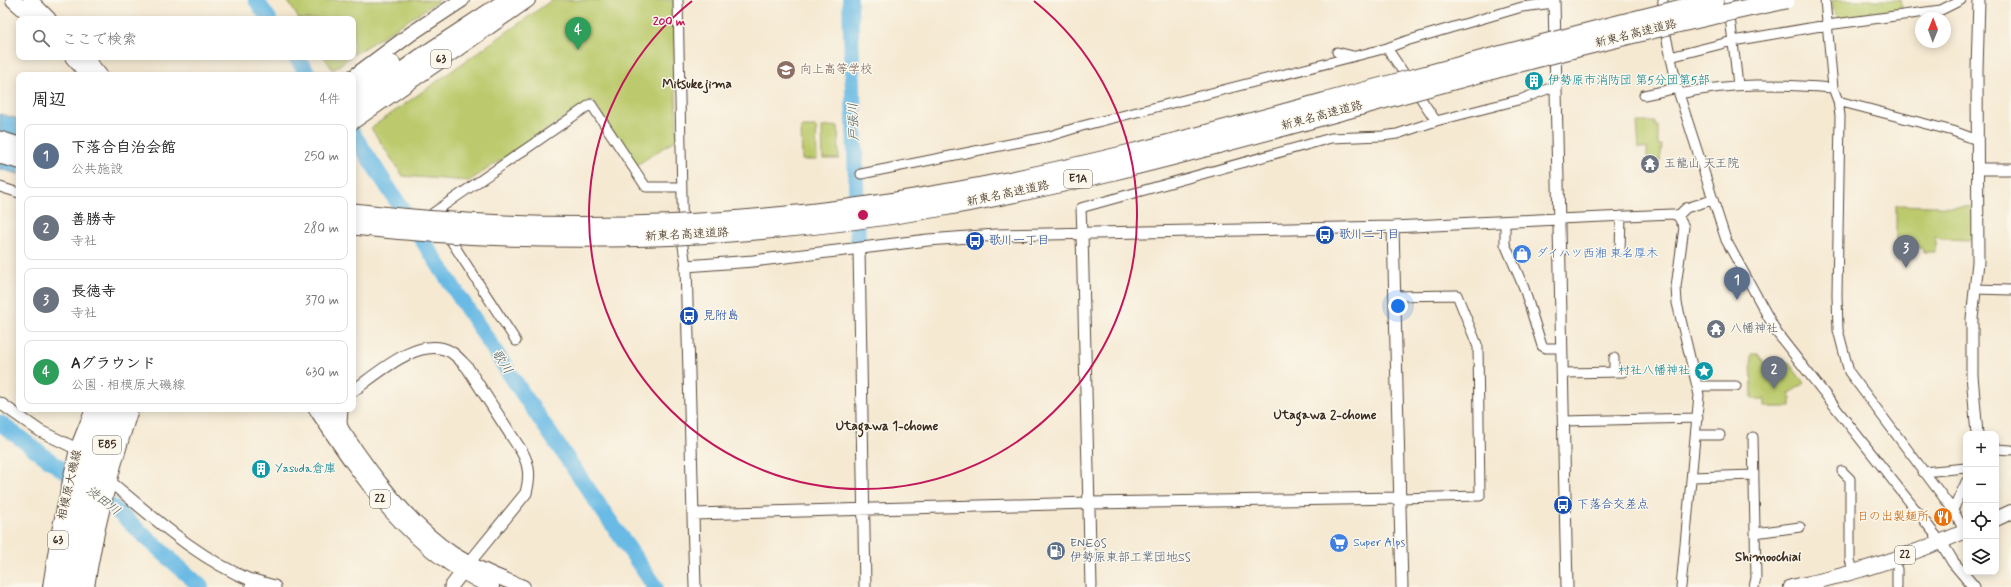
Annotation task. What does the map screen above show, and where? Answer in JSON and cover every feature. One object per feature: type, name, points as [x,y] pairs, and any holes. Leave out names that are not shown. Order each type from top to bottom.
[{"type":"highway","points":[[356,90],[487,0]]},
{"type":"highway","points":[[356,114],[420,58],[508,0]]},
{"type":"highway","name":"新東名高速道路","points":[[356,212],[471,222],[558,225],[655,224],[790,214],[929,196],[1032,175],[1197,136],[1536,44],[1715,0]]},
{"type":"highway","name":"新東名高速道路","points":[[356,226],[494,236],[556,238],[654,237],[727,234],[856,221],[1028,191],[1117,170],[1622,36],[1786,0]]},
{"type":"highway","points":[[0,140],[16,145]]},
{"type":"highway","points":[[0,155],[16,159]]},
{"type":"highway","name":"E85","points":[[93,477],[105,412]]},
{"type":"highway","name":"E85","points":[[61,587],[68,542],[119,412]]},
{"type":"highway","name":"E85","points":[[74,587],[84,502]]},
{"type":"main road","points":[[13,0],[31,16]]},
{"type":"main road","points":[[30,0],[46,16]]},
{"type":"main road","points":[[356,74],[412,33],[462,0]]},
{"type":"main road","name":"63","points":[[356,115],[528,0]]},
{"type":"main road","points":[[75,60],[85,72]]},
{"type":"main road","points":[[88,60],[98,72]]},
{"type":"main road","name":"相模原大磯線","points":[[92,412],[77,449],[93,477]]},
{"type":"main road","name":"相模原大磯線","points":[[50,587],[93,477],[129,412]]},
{"type":"main road","name":"22","points":[[318,412],[343,450],[387,508],[426,546],[466,567],[522,587]]},
{"type":"main road","name":"22","points":[[330,412],[346,438],[372,474],[414,521],[466,567],[492,587]]},
{"type":"main road","name":"相模原大磯線","points":[[84,502],[87,587]]},
{"type":"main road","points":[[1999,518],[2011,512]]},
{"type":"main road","name":"22","points":[[1791,587],[1854,573],[1941,542],[1963,532]]},
{"type":"main road","points":[[451,587],[466,567]]},
{"type":"main road","points":[[252,585],[274,587]]},
{"type":"street","points":[[678,0],[683,246],[686,266],[694,587]]},
{"type":"street","points":[[1663,0],[1662,18],[1678,91],[1726,240],[1777,333],[1941,542],[1953,562],[1974,587]]},
{"type":"street","points":[[1728,0],[1738,84]]},
{"type":"street","points":[[1825,0],[1833,88],[1838,101],[1840,116],[1837,295],[1838,330],[1842,351],[1849,372],[1953,510],[1963,528]]},
{"type":"street","points":[[1670,57],[1733,42],[1827,25],[1941,10],[1961,0]]},
{"type":"street","points":[[1977,431],[1972,375],[1972,319],[1978,262],[1977,140],[1979,0]]},
{"type":"street","points":[[861,174],[1050,136],[1082,126],[1387,48],[1522,7],[1554,2],[1567,587]]},
{"type":"street","points":[[1387,48],[1436,121]]},
{"type":"street","points":[[1337,52],[1354,57]]},
{"type":"street","points":[[1648,92],[1678,91],[1738,84],[1777,84],[1833,88]]},
{"type":"street","points":[[1091,587],[1081,208],[1331,138],[1397,134],[1436,121],[1522,99],[1556,86]]},
{"type":"street","points":[[1838,101],[1953,131],[1977,140]]},
{"type":"street","points":[[516,341],[433,213],[591,104],[646,187],[682,187]]},
{"type":"street","points":[[1978,169],[2011,169]]},
{"type":"street","points":[[0,187],[16,192]]},
{"type":"street","points":[[1678,216],[1686,208],[1712,200]]},
{"type":"street","points":[[686,266],[753,261],[996,235],[1393,227],[1672,214],[1678,216],[1684,227],[1676,287],[1677,303],[1698,386],[1698,418],[1681,587]]},
{"type":"street","points":[[1620,250],[1621,216]]},
{"type":"street","points":[[1505,222],[1505,244],[1524,288],[1542,346],[1546,348],[1562,348]]},
{"type":"street","points":[[1393,227],[1402,587]]},
{"type":"street","points":[[859,249],[865,587]]},
{"type":"street","points":[[1975,289],[2011,290]]},
{"type":"street","points":[[693,514],[1089,502],[1480,496],[1478,347],[1457,295],[1394,296]]},
{"type":"street","points":[[356,389],[404,356],[419,349],[444,349],[455,355],[467,367],[522,452],[527,461],[529,472],[529,483],[526,493],[466,567]]},
{"type":"street","points":[[1562,373],[1619,372],[1614,358]]},
{"type":"street","points":[[1698,386],[1736,386]]},
{"type":"street","points":[[0,403],[40,431],[77,449]]},
{"type":"street","points":[[342,412],[341,423],[346,438]]},
{"type":"street","points":[[1563,421],[1698,418]]},
{"type":"street","points":[[1696,435],[1720,436]]},
{"type":"street","points":[[1753,437],[1756,578],[1754,587]]},
{"type":"street","points":[[1999,450],[2011,450]]},
{"type":"street","points":[[1923,472],[1963,468]]},
{"type":"street","points":[[1842,471],[1850,479],[1846,485],[1850,560],[1854,573]]},
{"type":"street","points":[[1692,477],[1754,475]]},
{"type":"street","points":[[93,477],[205,557],[252,585]]},
{"type":"street","points":[[1953,510],[1963,488]]},
{"type":"street","points":[[1755,533],[1800,527]]},
{"type":"street","points":[[1897,569],[1898,587]]},
{"type":"green space","points":[[287,0],[440,0],[356,53],[356,16],[297,16]]},
{"type":"green space","points":[[552,0],[674,0],[677,139],[635,166],[592,100],[469,181],[403,176],[371,128]]},
{"type":"green space","points":[[1832,0],[1901,0],[1902,10],[1840,19],[1833,11]]},
{"type":"green space","points":[[326,60],[346,60],[333,70]]},
{"type":"green space","points":[[1637,122],[1655,122],[1655,126],[1658,126],[1658,145],[1662,145],[1660,161],[1647,161],[1647,148],[1639,148]]},
{"type":"green space","points":[[838,126],[839,159],[823,159],[822,127]]},
{"type":"green space","points":[[801,127],[816,127],[817,160],[802,160]]},
{"type":"green space","points":[[1896,205],[1972,207],[1972,240],[1941,239],[1935,236],[1935,252],[1923,252],[1922,248],[1917,248],[1917,245],[1899,244],[1899,241],[1896,240]]},
{"type":"green space","points":[[1751,354],[1758,354],[1772,373],[1788,362],[1804,383],[1789,394],[1791,398],[1791,407],[1765,407],[1765,399],[1752,399]]},
{"type":"water","points":[[0,114],[16,118],[16,173],[0,169]]},
{"type":"waterway","name":"歌川","points":[[256,0],[267,16]]},
{"type":"waterway","name":"戸張川","points":[[850,0],[858,243]]},
{"type":"waterway","name":"歌川","points":[[298,60],[307,72]]},
{"type":"waterway","name":"歌川","points":[[356,139],[523,394],[655,587]]},
{"type":"waterway","name":"渋田川","points":[[0,423],[116,510],[201,587]]},
{"type":"place","name":"Aグラウンド","points":[[578,50]]},
{"type":"place","name":"向上高等学校","points":[[786,70]]},
{"type":"place","name":"伊勢原市消防団 第5分団第5部","points":[[1534,81]]},
{"type":"place","name":"玉龍山 天王院","points":[[1650,164]]},
{"type":"place","name":"歌川二丁目","points":[[1325,235]]},
{"type":"place","name":"歌川一丁目","points":[[975,241]]},
{"type":"place","name":"ダイハツ西湘 東名厚木","points":[[1522,254]]},
{"type":"place","name":"長徳寺","points":[[1906,268]]},
{"type":"place","name":"下落合自治会館","points":[[1737,300]]},
{"type":"place","name":"見附島","points":[[689,316]]},
{"type":"place","name":"八幡神社","points":[[1716,329]]},
{"type":"place","name":"村社八幡神社","points":[[1704,371]]},
{"type":"place","name":"善勝寺","points":[[1774,389]]},
{"type":"place","name":"Yasuda倉庫","points":[[261,469]]},
{"type":"place","name":"下落合交差点","points":[[1563,505]]},
{"type":"place","name":"日の出製麺所","points":[[1943,517]]},
{"type":"place","name":"Super Alps","points":[[1339,543]]},
{"type":"place","name":"ENEOS 伊勢原東部工業団地SS","points":[[1056,551]]},
{"type":"district","name":"Mitsukejima","points":[[697,84]]},
{"type":"district","name":"Utagawa 2-chome","points":[[1325,415]]},
{"type":"district","name":"Utagawa 1-chome","points":[[887,426]]},
{"type":"district","name":"Shimoochiai","points":[[1768,557]]}]
